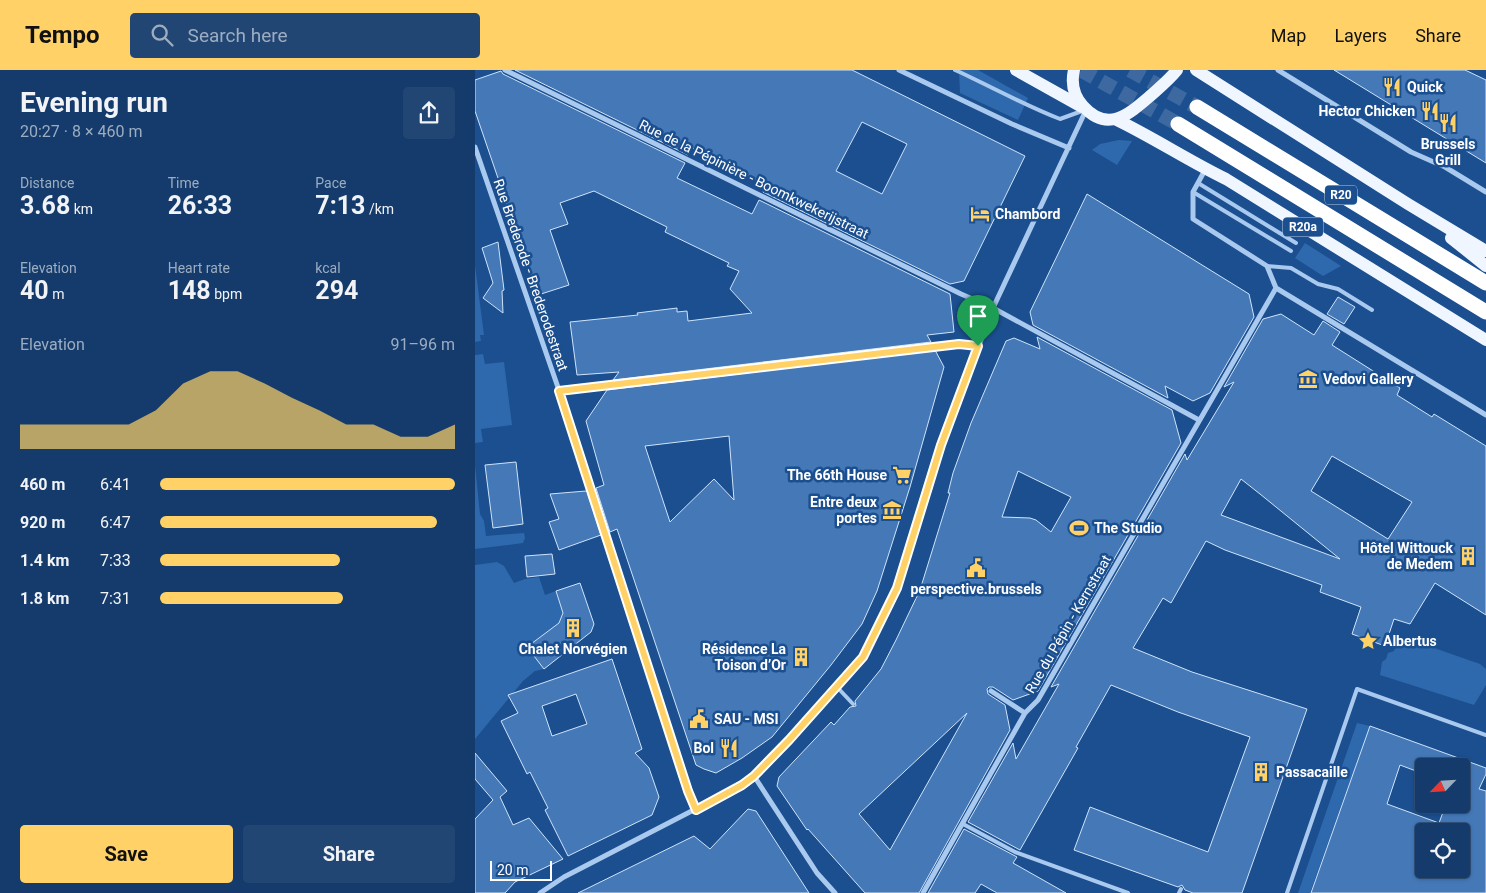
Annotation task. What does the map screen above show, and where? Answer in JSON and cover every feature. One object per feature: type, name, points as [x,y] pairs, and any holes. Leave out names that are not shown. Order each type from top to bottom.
[{"type":"highway","name":"R20","points":[[1197,107],[1486,283]]},
{"type":"highway","name":"R20","points":[[1178,124],[1486,312]]},
{"type":"main road","points":[[1016,70],[1100,118],[1117,120],[1132,112],[1173,72]]},
{"type":"main road","points":[[1074,70],[1073,89],[1086,110]]},
{"type":"main road","points":[[1196,70],[1486,251]]},
{"type":"main road","name":"R20a","points":[[1117,120],[1226,179],[1483,338]]},
{"type":"main road","points":[[1408,204],[1486,266]]},
{"type":"street","name":"Rue de la Pépinière - Boomkwekerijstraat","points":[[505,70],[952,290],[993,308],[1199,420]]},
{"type":"street","points":[[899,70],[1003,120],[1069,148]]},
{"type":"street","points":[[1278,70],[1411,152],[1445,168],[1486,192]]},
{"type":"street","points":[[540,893],[564,877],[742,785],[754,776],[863,657],[897,588],[941,445],[993,308],[1086,110]]},
{"type":"street","name":"Rue Brederode - Brederodestraat","points":[[475,147],[559,391],[688,791],[696,810]]},
{"type":"street","points":[[1206,169],[1193,192],[1193,220],[1267,266],[1276,288],[1486,415]]},
{"type":"street","name":"Rue du Pépin - Kernstraat","points":[[923,893],[1025,713],[1038,700],[1276,288]]},
{"type":"street","points":[[559,391],[959,344],[978,346]]},
{"type":"street","points":[[991,691],[1025,713]]},
{"type":"street","points":[[754,776],[817,873],[835,893]]},
{"type":"lane","points":[[955,70],[1060,120],[1086,110]]},
{"type":"lane","points":[[1198,183],[1296,243]]},
{"type":"lane","points":[[1193,192],[1291,251]]},
{"type":"lane","points":[[1267,266],[1291,268],[1318,284],[1337,289],[1372,310]]},
{"type":"lane","points":[[837,687],[853,704]]},
{"type":"lane","points":[[1287,893],[1357,689],[1486,735]]},
{"type":"lane","points":[[963,824],[1015,852],[1128,893]]},
{"type":"shaded area","points":[[959,70],[978,70],[1028,98],[1018,120],[960,93]]},
{"type":"shaded area","points":[[1119,140],[1132,141],[1117,165],[1092,150],[1100,144]]},
{"type":"shaded area","points":[[1305,243],[1341,266],[1323,276],[1295,258]]},
{"type":"shaded area","points":[[475,265],[484,335],[480,335],[481,341],[475,342]]},
{"type":"shaded area","points":[[483,354],[485,364],[504,362],[512,425],[481,429],[483,442],[475,443],[475,355]]},
{"type":"shaded area","points":[[475,465],[480,514],[484,521],[486,536],[524,533],[523,543],[475,549]]},
{"type":"shaded area","points":[[497,562],[504,566],[514,583],[539,577],[545,595],[556,591],[563,613],[559,623],[527,646],[544,669],[535,671],[523,681],[475,739],[475,565]]},
{"type":"shaded area","points":[[1400,636],[1480,664],[1486,669],[1486,685],[1474,705],[1380,675],[1382,662],[1386,659],[1388,653],[1394,651]]},
{"type":"shaded area","points":[[1357,723],[1370,726],[1310,893],[1298,893]]},
{"type":"building","points":[[515,70],[852,70],[1025,156],[964,281],[950,284],[763,192],[767,185],[692,148],[688,155]],"holes":[[[862,122],[907,144],[882,194],[836,171]]]},
{"type":"building","points":[[1334,70],[1465,70],[1486,80],[1486,163]]},
{"type":"building","points":[[501,71],[503,74],[685,163],[677,178],[752,214],[759,200],[950,294],[954,332],[927,335],[931,342],[613,380],[619,372],[577,375],[570,322],[638,315],[637,313],[677,308],[677,312],[687,311],[688,321],[752,313],[730,289],[739,271],[727,266],[729,263],[665,232],[667,227],[594,191],[560,203],[568,224],[550,230],[569,285],[538,295],[475,111],[475,80]]},
{"type":"building","points":[[1087,194],[1249,294],[1254,317],[1210,393],[1193,401],[1165,386],[1168,398],[1033,325],[1030,312]]},
{"type":"building","points":[[498,242],[504,290],[502,291],[503,313],[483,298],[493,283],[482,248]]},
{"type":"building","points":[[1338,297],[1355,307],[1344,324],[1327,314]]},
{"type":"building","points":[[1281,314],[1314,335],[1323,321],[1340,332],[1332,345],[1400,388],[1397,395],[1432,417],[1434,414],[1486,446],[1486,615],[1435,583],[1410,624],[1394,619],[1385,646],[1352,634],[1361,607],[1320,592],[1322,585],[1225,550],[1206,541],[1171,603],[1163,598],[1133,648],[1192,672],[1307,709],[1242,893],[1193,893],[1185,890],[1182,885],[1178,887],[1074,850],[1090,807],[1208,852],[1250,737],[1178,712],[1111,685],[1076,747],[1078,748],[1020,850],[968,822],[1013,743],[1016,759],[1059,684],[1051,687],[1185,454],[1187,460],[1234,382],[1224,387],[1263,319]],"holes":[[[1332,456],[1412,502],[1388,539],[1311,491]],[[1241,479],[1260,494],[1340,559],[1221,515]]]},
{"type":"building","points":[[1037,337],[1172,410],[1181,443],[1038,691],[1013,700],[993,687],[987,689],[988,694],[1005,705],[1010,730],[919,893],[865,893],[807,830],[777,786],[779,777],[831,722],[834,725],[850,707],[856,706],[855,701],[881,669],[920,590],[950,493],[948,493],[953,473],[971,423],[1006,341],[1014,338],[1040,349]],"holes":[[[1018,471],[1071,497],[1051,532],[1036,520],[1030,518],[1002,517]],[[967,713],[890,850],[859,814]]]},
{"type":"building","points":[[935,350],[944,367],[910,487],[877,591],[862,624],[772,737],[716,773],[696,765],[617,529],[610,532],[596,488],[604,485],[586,421],[607,390]],"holes":[[[729,436],[734,500],[714,479],[670,522],[645,446]]]},
{"type":"building","points":[[516,462],[523,524],[493,528],[485,465]]},
{"type":"building","points":[[587,491],[601,535],[559,550],[549,522],[559,519],[550,494]]},
{"type":"building","points":[[552,554],[555,574],[527,577],[525,556]]},
{"type":"building","name":"Chalet Norvégien","points":[[580,583],[594,624],[591,632],[544,669],[527,647],[559,623],[563,613],[556,591]]},
{"type":"building","points":[[612,659],[642,749],[635,753],[649,768],[659,797],[652,815],[568,856],[545,810],[548,808],[530,772],[527,774],[501,721],[518,713],[508,695]],"holes":[[[576,694],[587,724],[552,736],[542,706]]]},
{"type":"building","points":[[1370,726],[1458,758],[1415,758],[1415,771],[1400,765],[1387,804],[1439,823],[1443,813],[1470,813],[1470,762],[1486,768],[1486,774],[1479,789],[1486,791],[1486,893],[1311,893]]},
{"type":"building","points":[[475,753],[507,791],[500,797],[513,825],[529,818],[563,859],[515,882],[505,893],[475,893],[475,819],[493,800],[475,779]]},
{"type":"building","points":[[748,809],[756,811],[809,893],[578,893],[694,836],[710,849]]},
{"type":"building","points":[[964,829],[1017,857],[1013,863],[1066,893],[997,893],[981,884],[975,893],[928,893]]},
{"type":"tunnel","points":[[1081,70],[1178,124]]},
{"type":"tunnel","points":[[1130,70],[1197,107]]},
{"type":"place","name":"Quick","points":[[1392,87]]},
{"type":"place","name":"Hector Chicken","points":[[1430,111]]},
{"type":"place","name":"Brussels Grill","points":[[1448,123]]},
{"type":"place","name":"Chambord","points":[[980,214]]},
{"type":"place","name":"Vedovi Gallery","points":[[1308,379]]},
{"type":"place","name":"The 66th House","points":[[902,475]]},
{"type":"place","name":"Entre deux portes","points":[[892,510]]},
{"type":"place","name":"The Studio","points":[[1079,528]]},
{"type":"place","name":"Hôtel Wittouck de Medem","points":[[1468,556]]},
{"type":"place","name":"perspective.brussels","points":[[976,568]]},
{"type":"place","name":"Chalet Norvégien","points":[[573,628]]},
{"type":"place","name":"Albertus","points":[[1368,641]]},
{"type":"place","name":"Résidence La Toison d’Or","points":[[801,657]]},
{"type":"place","name":"SAU - MSI","points":[[699,719]]},
{"type":"place","name":"Bol","points":[[729,748]]},
{"type":"place","name":"Passacaille","points":[[1261,772]]},
{"type":"route","points":[[959,344],[978,346],[941,445],[897,588],[863,657],[754,776],[742,785],[696,810],[688,791],[559,391],[959,344]]}]
